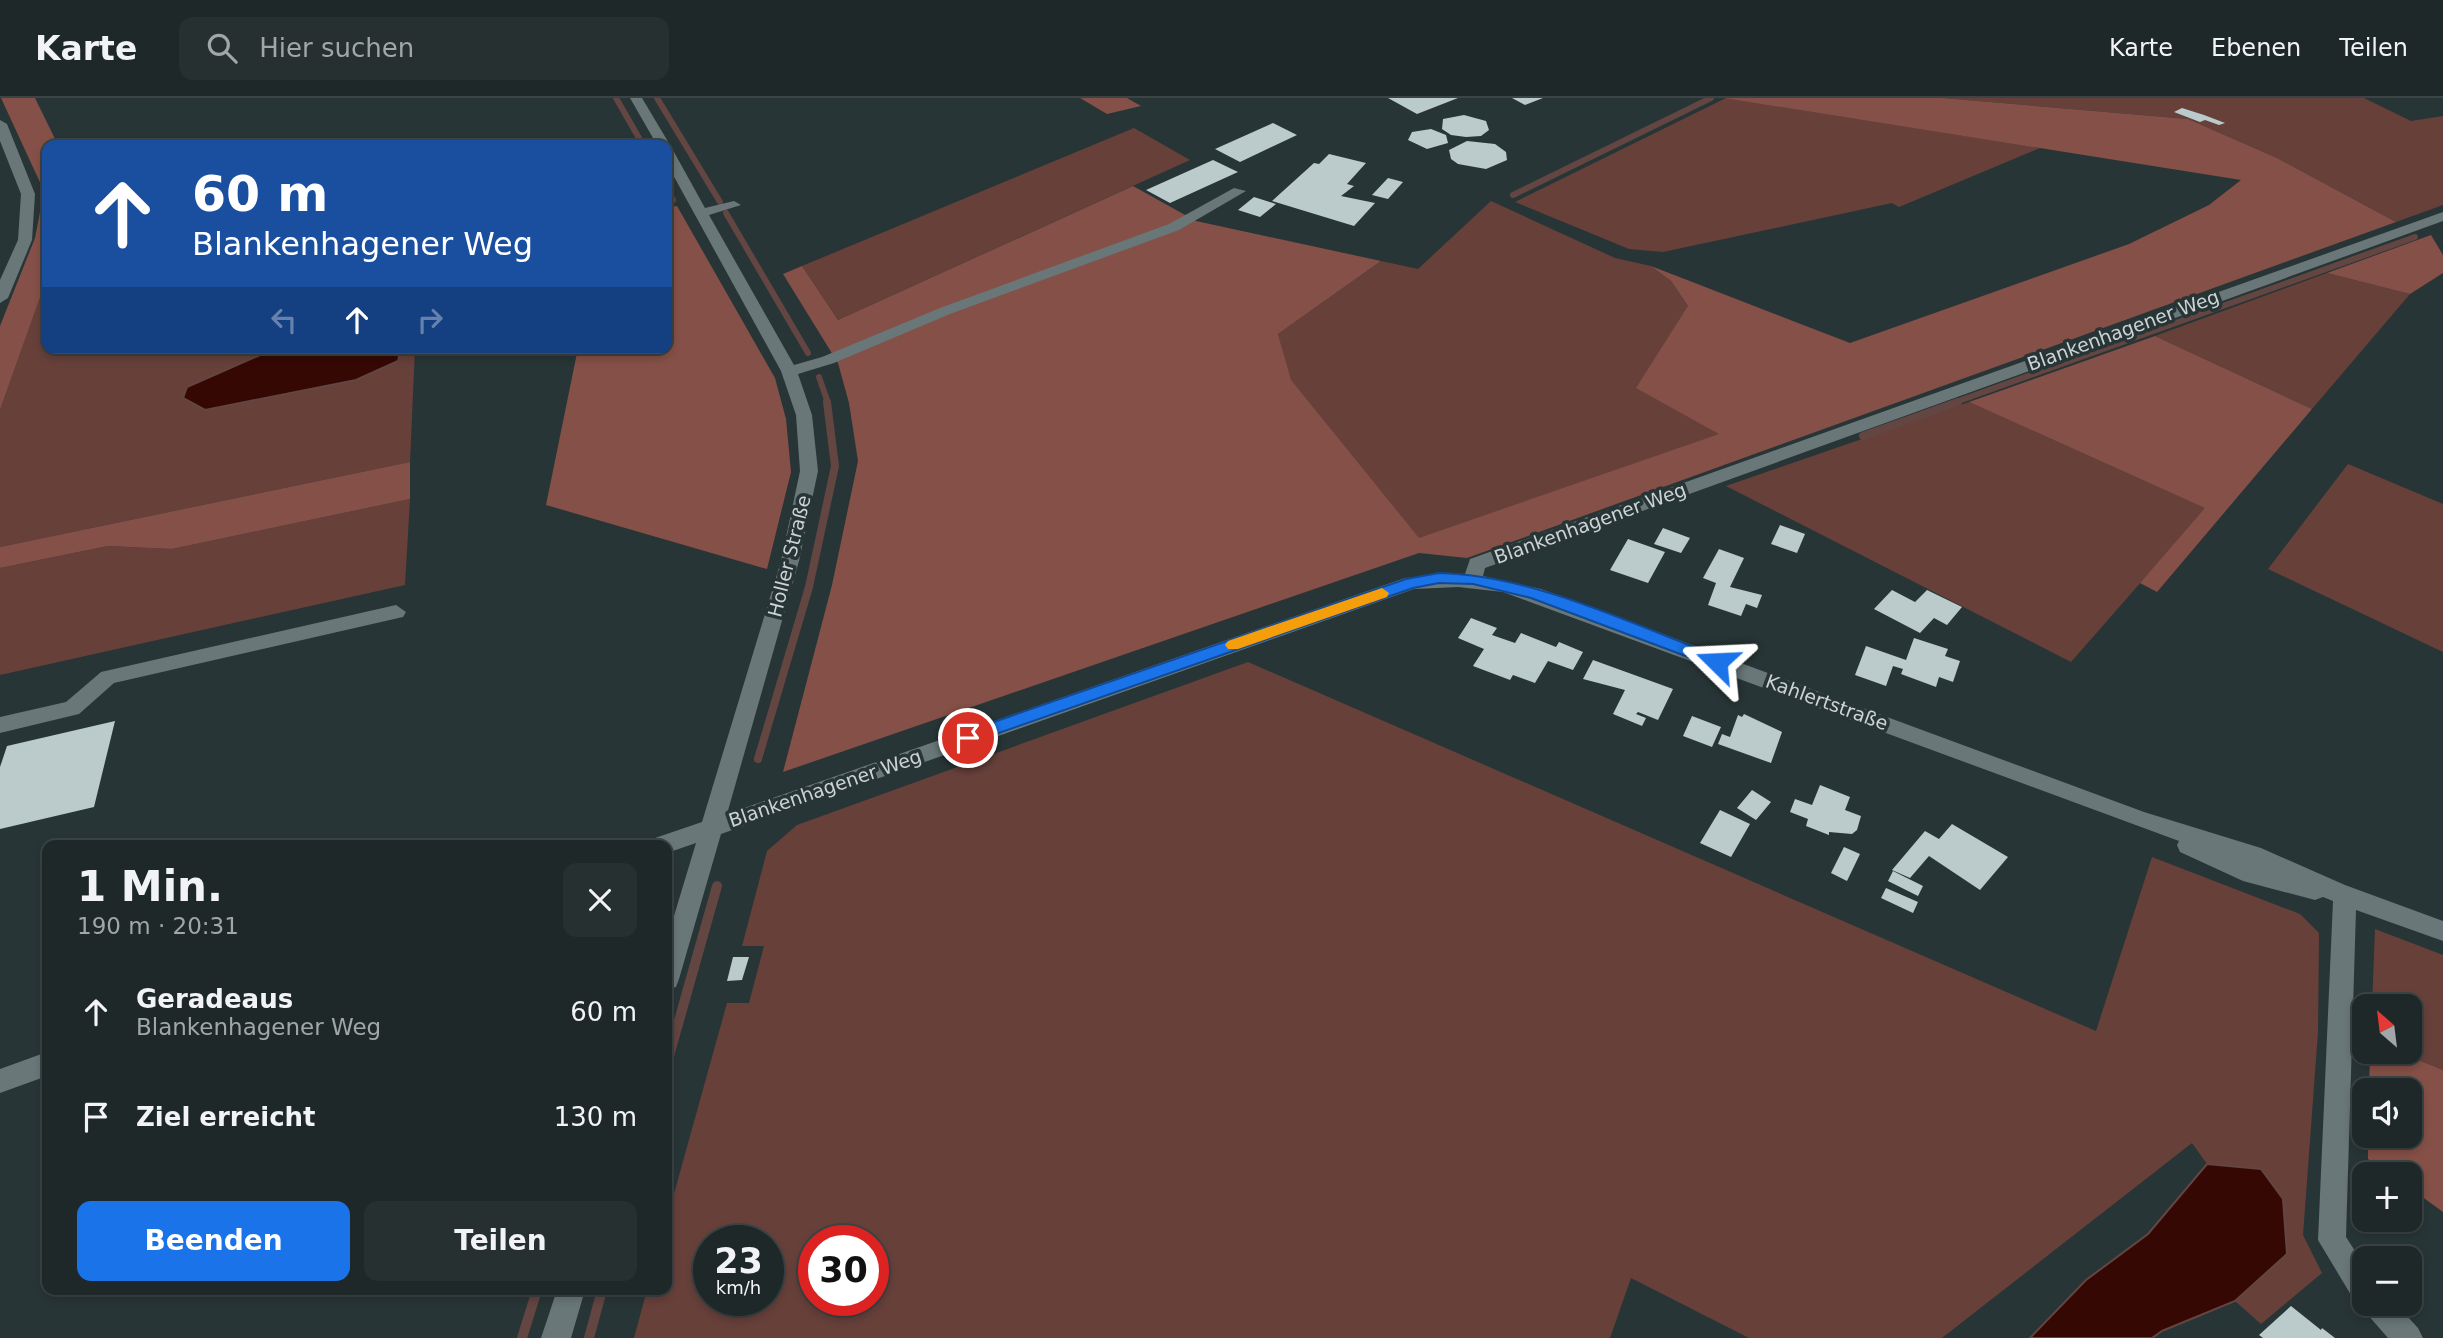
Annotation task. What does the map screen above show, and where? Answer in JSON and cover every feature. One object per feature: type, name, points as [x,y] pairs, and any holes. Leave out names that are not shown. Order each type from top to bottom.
[{"type":"street","points":[[636,98],[660,140]]},
{"type":"street","points":[[0,124],[28,194],[25,240],[0,299]]},
{"type":"street","name":"Holler Straße","points":[[672,161],[789,371],[804,415],[810,471],[790,561],[672,962]]},
{"type":"street","points":[[789,371],[828,360],[944,312],[1174,227],[1239,191]]},
{"type":"street","points":[[701,213],[734,205]]},
{"type":"street","name":"Blankenhagener Weg","points":[[672,842],[1412,583],[1439,578],[1473,579],[1477,564],[2443,216]]},
{"type":"street","name":"Kahlertstraße","points":[[1473,579],[1547,598],[2139,819],[2250,874],[2298,888],[2342,894],[2443,931]]},
{"type":"street","points":[[0,725],[72,708],[108,677],[396,612]]},
{"type":"street","points":[[2342,894],[2332,1240],[2352,1271]]},
{"type":"street","points":[[0,1081],[42,1066]]},
{"type":"street","points":[[556,1338],[569,1295]]},
{"type":"street","points":[[2388,1316],[2408,1338]]},
{"type":"shaded area","points":[[1,98],[35,98],[56,140],[42,140],[42,187]]},
{"type":"shaded area","points":[[1080,98],[1127,98],[1141,106],[1107,114]]},
{"type":"shaded area","points":[[1724,98],[1943,98],[2188,119],[2277,158],[2396,222],[1467,558],[1419,553],[783,772],[832,585],[858,461],[849,403],[838,363],[783,274],[802,266],[838,320],[1133,186],[1196,221],[1381,261],[1278,334],[1291,380],[1419,538],[1719,434],[1636,388],[1688,306],[1671,281],[1651,266],[1850,343],[2129,244],[2209,205],[2241,180]]},
{"type":"shaded area","points":[[1726,98],[2040,148],[1899,207],[1892,203],[1663,252],[1629,249],[1515,202]]},
{"type":"shaded area","points":[[1943,98],[2364,98],[2411,121],[2443,116],[2443,205],[2396,222],[2277,158],[2188,119]]},
{"type":"shaded area","points":[[1134,128],[1190,160],[838,320],[802,266]]},
{"type":"shaded area","points":[[42,201],[42,292],[0,410],[0,326],[35,238]]},
{"type":"shaded area","points":[[1491,201],[1615,258],[1651,266],[1671,281],[1688,306],[1720,434],[1419,539],[1290,380],[1278,334],[1381,261],[1418,269]]},
{"type":"shaded area","points":[[672,206],[677,206],[775,378],[786,419],[791,472],[767,569],[546,505],[577,354],[672,354]]},
{"type":"shaded area","points":[[2431,235],[2443,255],[2443,273],[2410,294],[2327,273]]},
{"type":"shaded area","points":[[2327,273],[2410,294],[2312,409],[2155,336]]},
{"type":"shaded area","points":[[42,292],[42,354],[262,354],[187,387],[398,361],[400,354],[415,354],[410,462],[0,547],[0,410]]},
{"type":"shaded area","points":[[2155,336],[2312,409],[2157,592],[2140,583],[2205,508],[1969,402]]},
{"type":"shaded area","points":[[262,354],[400,354],[398,361],[356,380],[205,410],[183,398],[187,387]]},
{"type":"shaded area","points":[[1969,402],[2206,508],[2071,662],[1726,486]]},
{"type":"shaded area","points":[[410,462],[410,499],[172,549],[108,546],[0,568],[0,547]]},
{"type":"shaded area","points":[[2348,464],[2443,504],[2443,652],[2268,569]]},
{"type":"shaded area","points":[[410,499],[405,585],[0,675],[0,568],[108,546],[172,549]]},
{"type":"shaded area","points":[[1248,662],[2096,1031],[2152,857],[2300,914],[2319,933],[2318,1032],[2303,1235],[2322,1273],[2261,1324],[2235,1301],[2286,1254],[2261,1169],[2207,1164],[2192,1143],[1942,1338],[1749,1338],[1631,1278],[1610,1338],[634,1338],[646,1295],[672,1295],[672,1201],[727,1003],[749,1003],[764,946],[742,946],[767,851],[797,825]]},
{"type":"shaded area","points":[[2375,929],[2443,955],[2443,1070],[2422,1061],[2422,994],[2372,994]]},
{"type":"shaded area","points":[[2422,1061],[2443,1070],[2443,1212],[2422,1197],[2422,1162],[2372,1162],[2368,1159],[2368,1148],[2422,1148],[2422,1078],[2369,1078],[2370,1064],[2422,1064]]},
{"type":"shaded area","points":[[2207,1164],[2261,1169],[2283,1199],[2287,1254],[2235,1301],[2162,1331],[2152,1338],[2030,1338],[2086,1280],[2148,1234]]},
{"type":"building","points":[[1388,98],[1458,98],[1417,114]]},
{"type":"building","points":[[1512,98],[1543,98],[1525,105]]},
{"type":"building","points":[[2182,108],[2225,123],[2219,125],[2205,120],[2200,122],[2174,112]]},
{"type":"building","points":[[1464,115],[1486,121],[1489,130],[1481,136],[1466,137],[1451,135],[1442,129],[1443,119]]},
{"type":"building","points":[[1273,123],[1297,135],[1240,162],[1215,149]]},
{"type":"building","points":[[1431,129],[1446,135],[1448,143],[1427,149],[1408,140],[1412,132]]},
{"type":"building","points":[[1467,141],[1495,144],[1506,152],[1507,160],[1486,169],[1458,164],[1451,159],[1449,150]]},
{"type":"building","points":[[1329,154],[1366,163],[1347,184],[1354,186],[1341,196],[1375,203],[1354,226],[1272,201],[1314,163],[1319,164]]},
{"type":"building","points":[[1213,160],[1238,172],[1170,203],[1146,190]]},
{"type":"building","points":[[1388,178],[1403,182],[1388,199],[1372,195]]},
{"type":"building","points":[[1254,197],[1276,204],[1260,217],[1238,210]]},
{"type":"building","points":[[1780,525],[1805,534],[1797,553],[1771,544]]},
{"type":"building","points":[[1663,528],[1690,538],[1681,553],[1654,544]]},
{"type":"building","points":[[1628,539],[1665,552],[1648,583],[1610,570]]},
{"type":"building","points":[[1719,549],[1744,558],[1730,587],[1762,595],[1757,608],[1746,604],[1741,616],[1708,605],[1716,583],[1703,578]]},
{"type":"building","points":[[1892,590],[1915,602],[1927,590],[1962,607],[1947,625],[1934,618],[1920,633],[1874,609]]},
{"type":"building","points":[[1471,618],[1497,628],[1492,635],[1515,643],[1521,633],[1556,647],[1559,642],[1583,652],[1573,670],[1548,661],[1535,683],[1513,675],[1510,680],[1473,666],[1484,649],[1458,638]]},
{"type":"building","points":[[1914,638],[1948,649],[1945,656],[1960,661],[1953,682],[1939,677],[1936,687],[1901,674],[1903,669],[1893,666],[1886,686],[1855,675],[1866,646],[1906,660]]},
{"type":"building","points":[[1593,660],[1673,689],[1658,720],[1638,712],[1636,714],[1646,718],[1642,726],[1613,714],[1625,690],[1583,679]]},
{"type":"building","points":[[1744,714],[1782,732],[1771,763],[1718,744],[1722,734],[1730,737],[1738,715],[1742,717]]},
{"type":"building","points":[[1692,716],[1721,727],[1712,747],[1683,736]]},
{"type":"building","points":[[115,721],[94,807],[0,829],[0,767],[7,746]]},
{"type":"building","points":[[1820,785],[1850,797],[1845,810],[1861,816],[1857,830],[1852,834],[1829,832],[1829,835],[1806,826],[1808,819],[1790,812],[1795,799],[1812,805]]},
{"type":"building","points":[[1752,790],[1771,802],[1756,820],[1737,808]]},
{"type":"building","points":[[1720,810],[1750,824],[1731,857],[1700,843]]},
{"type":"building","points":[[1952,824],[2008,857],[1980,890],[1929,856],[1910,878],[1892,870],[1925,831],[1939,839]]},
{"type":"building","points":[[1844,847],[1860,854],[1847,881],[1831,873]]},
{"type":"building","points":[[1893,871],[1923,886],[1918,896],[1888,881]]},
{"type":"building","points":[[1886,888],[1918,902],[1913,913],[1881,898]]},
{"type":"building","points":[[733,957],[749,957],[742,980],[727,981]]},
{"type":"building","points":[[2291,1306],[2335,1338],[2263,1338],[2259,1335]]},
{"type":"waterway","points":[[616,98],[640,140]]},
{"type":"waterway","points":[[657,98],[720,202]]},
{"type":"waterway","points":[[1513,195],[1711,98]]},
{"type":"waterway","points":[[726,213],[808,353]]},
{"type":"waterway","points":[[1953,403],[2415,237]]},
{"type":"waterway","points":[[819,377],[828,403]]},
{"type":"waterway","points":[[758,759],[809,587],[835,466],[827,402]]},
{"type":"waterway","points":[[1863,436],[1958,402]]},
{"type":"waterway","points":[[672,1045],[717,886]]},
{"type":"waterway","points":[[522,1338],[535,1295]]},
{"type":"waterway","points":[[589,1338],[601,1295]]},
{"type":"slow traffic","points":[[1233,645],[1382,593]]},
{"type":"route","points":[[968,738],[1412,583],[1439,578],[1473,579],[1534,594],[1717,662]]}]
